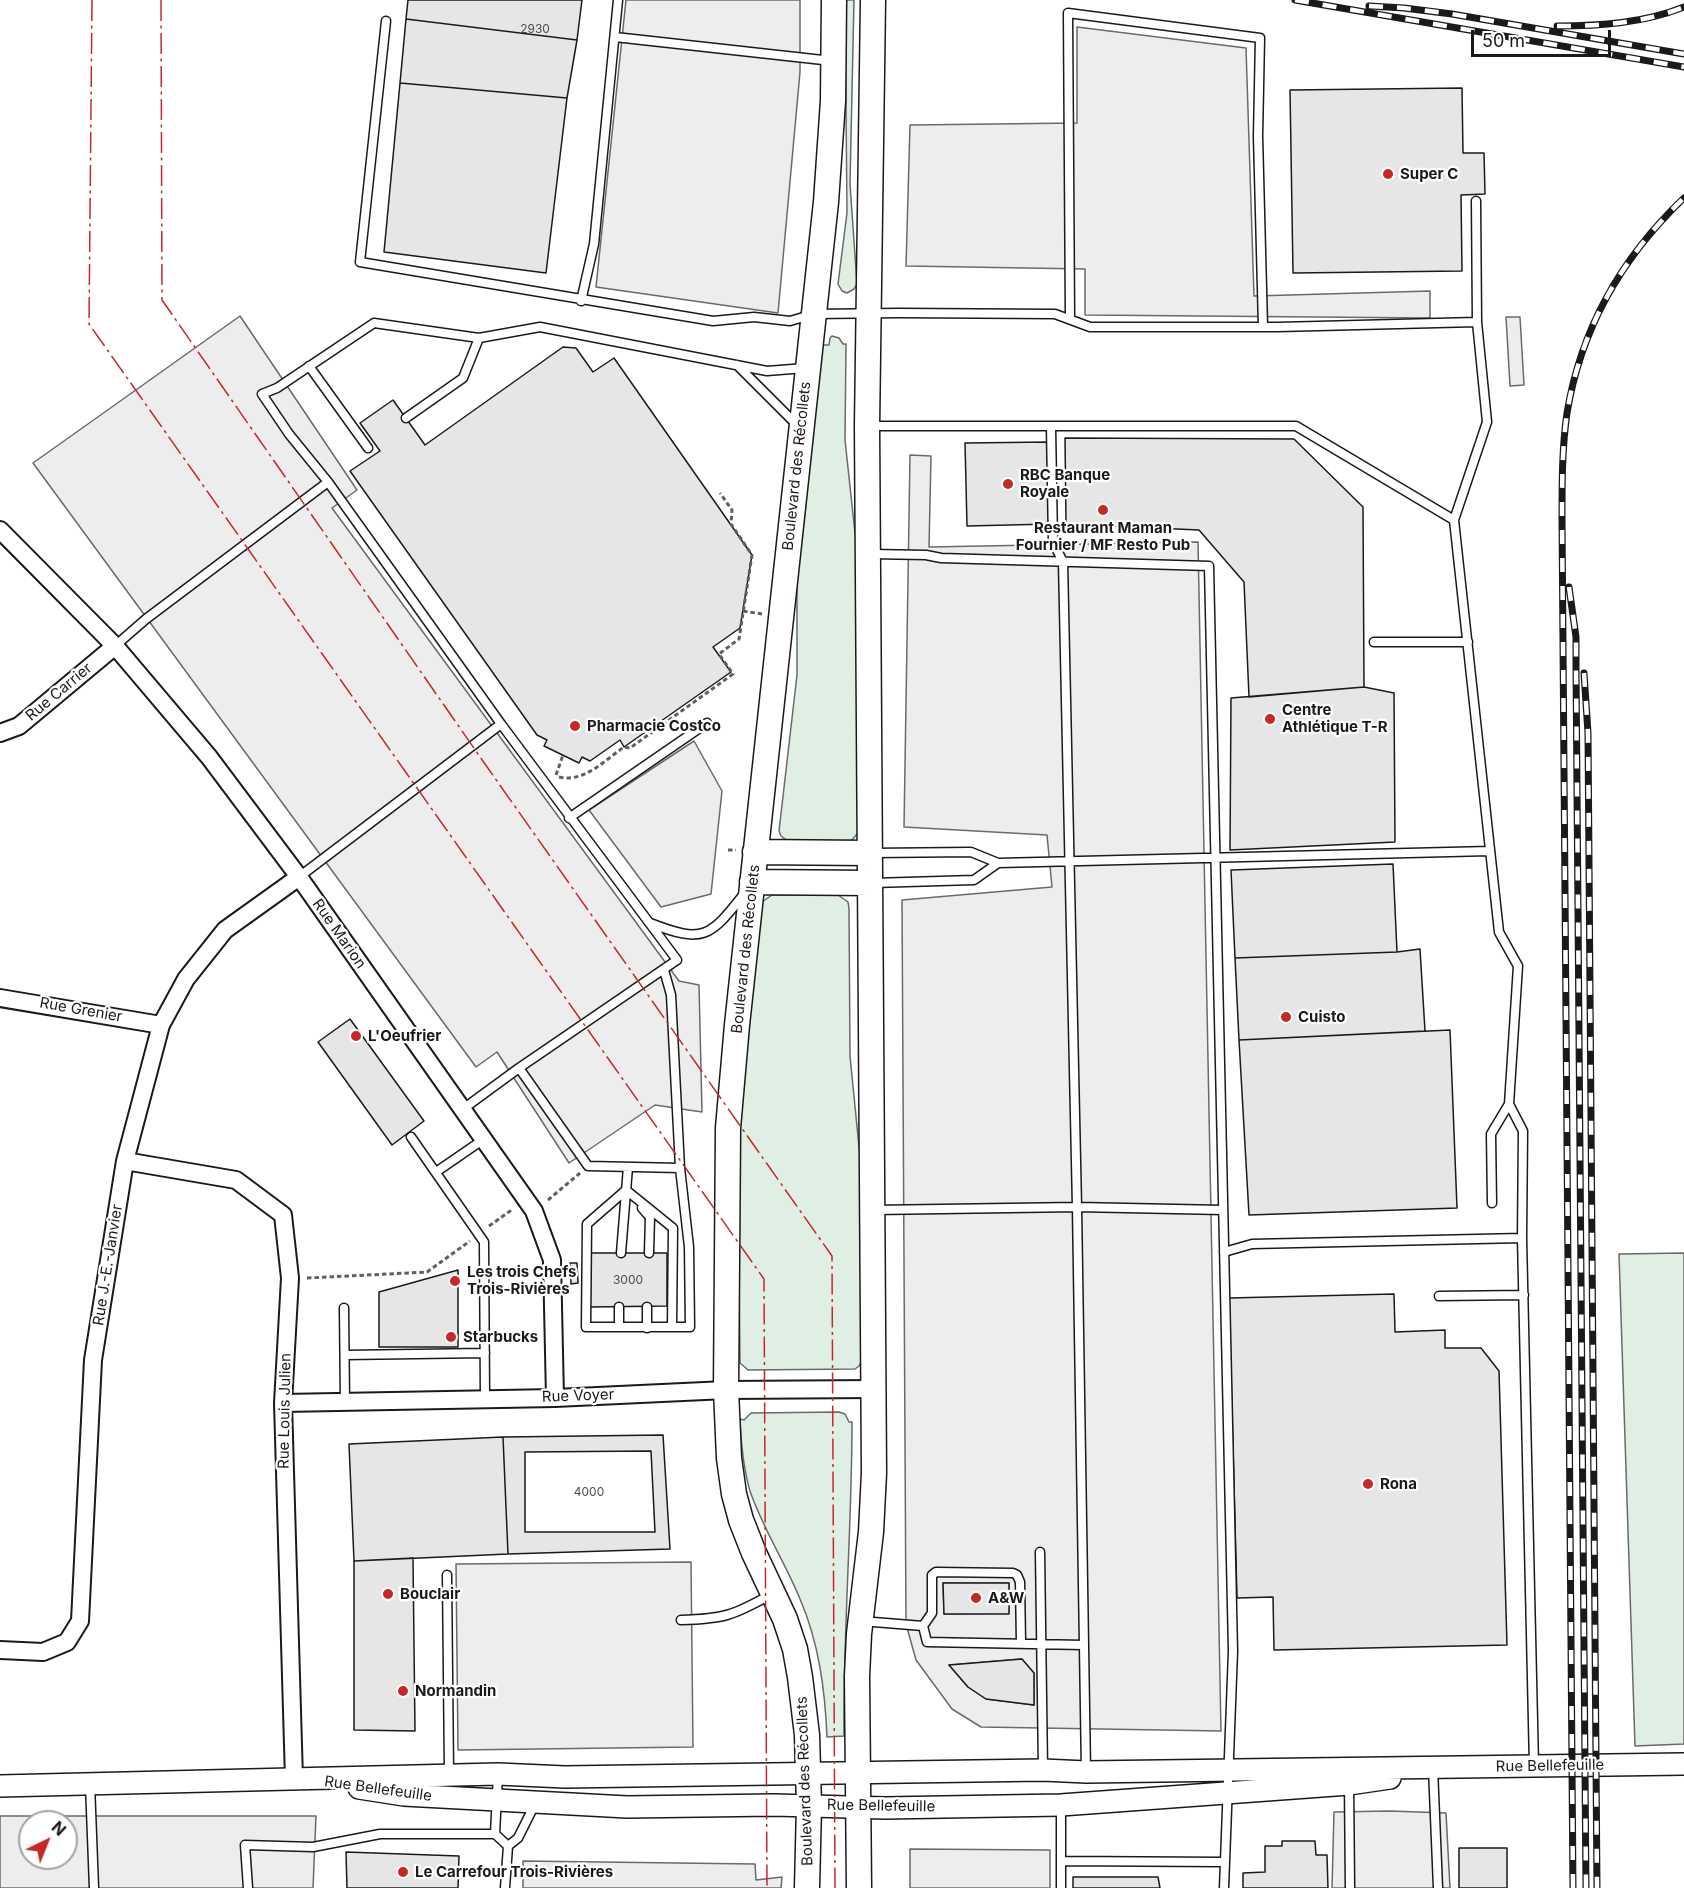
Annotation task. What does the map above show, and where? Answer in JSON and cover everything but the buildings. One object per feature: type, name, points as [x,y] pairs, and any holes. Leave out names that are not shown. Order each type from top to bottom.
[{"type":"main road","name":"Boulevard des Récollets","points":[[807,1888],[808,1774],[806,1728],[799,1668],[792,1640],[748,1540],[736,1502],[730,1461],[726,1390],[728,1128],[752,882],[826,202],[833,101],[834,0]]},
{"type":"main road","points":[[859,1888],[857,1697],[861,1621],[873,1504],[874,1389],[867,426],[873,0]]},
{"type":"main road","points":[[756,852],[869,853]]},
{"type":"main road","points":[[752,882],[870,882]]},
{"type":"street","name":"Rue Marion","points":[[0,530],[115,646],[209,757],[299,877],[530,1205],[552,1260],[555,1398]]},
{"type":"street","name":"Rue Carrier","points":[[0,733],[19,726],[115,646]]},
{"type":"street","name":"Rue J.-E.-Janvier","points":[[0,1650],[43,1652],[67,1642],[80,1621],[93,1360],[125,1161],[161,1025],[186,979],[225,930],[299,877]]},
{"type":"street","name":"Rue Grenier","points":[[0,998],[161,1025]]},
{"type":"street","name":"Rue Louis Julien","points":[[125,1161],[236,1180],[283,1215],[290,1278],[283,1403],[305,1779]]},
{"type":"street","name":"Rue Voyer","points":[[283,1403],[555,1398],[726,1390],[874,1389]]},
{"type":"street","name":"Rue Bellefeuille","points":[[305,1779],[404,1795],[536,1803],[627,1807],[808,1805],[858,1808],[1061,1805],[1227,1793],[1424,1767],[1684,1764]]},
{"type":"street","name":"Rue Bellefeuille","points":[[0,1786],[498,1774],[565,1777],[1228,1769],[1349,1776]]},
{"type":"lane","points":[[581,301],[594,244],[618,0]]},
{"type":"lane","points":[[1070,319],[1068,13],[1260,38],[1258,135],[1263,327]]},
{"type":"lane","points":[[386,21],[360,262],[581,301],[712,321],[754,317],[790,321],[814,314],[898,313],[1055,314],[1090,327],[1263,327],[1477,322]]},
{"type":"lane","points":[[615,37],[834,62]]},
{"type":"lane","points":[[1476,201],[1477,322],[1487,422],[1455,520],[1498,932],[1518,966],[1509,1104],[1491,1134],[1492,1203]]},
{"type":"lane","points":[[463,1109],[519,1068],[678,960],[569,818],[328,482],[289,434],[262,394],[277,388],[374,323],[479,338],[540,327],[775,371],[808,368]]},
{"type":"lane","points":[[406,418],[464,378],[479,338]]},
{"type":"lane","points":[[737,365],[801,430]]},
{"type":"lane","points":[[309,366],[368,448]]},
{"type":"lane","points":[[867,426],[1296,426],[1455,520]]},
{"type":"lane","points":[[1051,427],[1053,542],[1063,562],[1086,1772]]},
{"type":"lane","points":[[115,646],[146,619],[328,482]]},
{"type":"lane","points":[[868,554],[1209,566],[1233,1651],[1223,1862],[1224,1888]]},
{"type":"lane","points":[[1374,642],[1468,642]]},
{"type":"lane","points":[[569,818],[706,723]]},
{"type":"lane","points":[[299,877],[501,724]]},
{"type":"lane","points":[[869,853],[971,852],[998,863],[1490,851]]},
{"type":"lane","points":[[870,882],[974,880],[998,863]]},
{"type":"lane","points":[[649,923],[681,933],[698,934],[708,931],[720,924],[752,882]]},
{"type":"lane","points":[[626,1190],[587,1224],[586,1327],[690,1327],[689,1247],[680,1168],[671,995],[664,969]]},
{"type":"lane","points":[[519,1068],[588,1166],[680,1168]]},
{"type":"lane","points":[[1509,1104],[1523,1131],[1522,1238],[1534,1766]]},
{"type":"lane","points":[[411,1137],[484,1242],[485,1399]]},
{"type":"lane","points":[[436,1172],[484,1139]]},
{"type":"lane","points":[[621,1253],[628,1167]]},
{"type":"lane","points":[[626,1190],[673,1228],[672,1327]]},
{"type":"lane","points":[[626,1190],[650,1217],[649,1253]]},
{"type":"lane","points":[[873,1210],[1077,1207],[1223,1210]]},
{"type":"lane","points":[[1224,1252],[1252,1244],[1522,1238]]},
{"type":"lane","points":[[1439,1296],[1524,1294]]},
{"type":"lane","points":[[619,1307],[619,1327]]},
{"type":"lane","points":[[647,1307],[647,1328]]},
{"type":"lane","points":[[344,1308],[345,1402]]},
{"type":"lane","points":[[345,1355],[484,1353]]},
{"type":"lane","points":[[1040,1552],[1043,1770]]},
{"type":"lane","points":[[1021,1643],[1020,1582],[1017,1575],[1013,1573],[936,1572],[932,1575],[932,1613],[923,1626],[927,1642],[1021,1643],[1042,1646],[1084,1645]]},
{"type":"lane","points":[[447,1575],[448,1798]]},
{"type":"lane","points":[[681,1620],[708,1620],[730,1616],[773,1593]]},
{"type":"lane","points":[[861,1621],[923,1626]]},
{"type":"lane","points":[[1424,1767],[1438,1888]]},
{"type":"lane","points":[[495,1834],[498,1774]]},
{"type":"lane","points":[[1349,1776],[1350,1888]]},
{"type":"lane","points":[[90,1784],[94,1888]]},
{"type":"lane","points":[[505,1888],[508,1846],[518,1838],[536,1803]]},
{"type":"lane","points":[[1061,1805],[1061,1888]]},
{"type":"lane","points":[[248,1888],[245,1845],[313,1847],[380,1833],[495,1834],[508,1846]]},
{"type":"lane","points":[[1061,1861],[1223,1862]]},
{"type":"path","points":[[550,773],[571,779],[585,774],[624,747],[630,748],[733,674],[719,654],[739,639],[752,555],[730,524],[732,510],[720,493]]},
{"type":"path","points":[[743,611],[767,614]]},
{"type":"path","points":[[555,776],[563,755]]},
{"type":"path","points":[[585,774],[589,778]]},
{"type":"path","points":[[290,1278],[428,1272],[479,1234],[530,1205],[588,1166]]},
{"type":"green space","points":[[845,0],[854,0],[850,184],[857,284],[847,293],[842,291],[838,284],[847,213]]},
{"type":"green space","points":[[832,336],[846,344],[845,440],[856,542],[858,833],[851,841],[846,842],[789,842],[781,836],[779,831],[797,675],[797,580],[822,345],[829,345]]},
{"type":"green space","points":[[772,895],[838,895],[848,902],[850,1056],[861,1167],[862,1360],[855,1369],[748,1370],[740,1363],[738,1181],[746,1042],[762,902]]},
{"type":"green space","points":[[1684,1253],[1684,1744],[1635,1746],[1619,1254]]},
{"type":"green space","points":[[839,1412],[845,1414],[849,1422],[852,1422],[844,1736],[827,1737],[823,1684],[812,1633],[794,1585],[761,1519],[750,1491],[743,1455],[740,1419],[744,1420],[751,1413]]},
{"type":"shaded area","points":[[626,0],[800,0],[800,72],[778,313],[596,287]]},
{"type":"shaded area","points":[[1077,27],[1246,48],[1254,296],[1430,291],[1430,318],[1085,315],[1085,269],[906,266],[910,125],[1077,123]]},
{"type":"shaded area","points":[[240,316],[357,490],[332,508],[679,981],[699,985],[702,1112],[655,1105],[569,1163],[497,1052],[476,1067],[33,463]]},
{"type":"shaded area","points":[[1506,317],[1520,317],[1524,385],[1510,386]]},
{"type":"shaded area","points":[[910,455],[931,456],[929,547],[1198,542],[1221,1731],[981,1727],[952,1709],[916,1660],[906,1624],[902,900],[1052,887],[1047,835],[904,827]],"holes":[[[943,1583],[1009,1583],[1009,1613],[944,1614]],[[1021,1659],[1034,1673],[1034,1705],[986,1699],[968,1687],[949,1665]]]},
{"type":"shaded area","points":[[694,741],[722,791],[711,894],[661,907],[589,810]]},
{"type":"shaded area","points":[[691,1562],[693,1747],[458,1750],[456,1564]]},
{"type":"shaded area","points":[[1334,1812],[1446,1813],[1450,1888],[1332,1888]]},
{"type":"shaded area","points":[[0,1816],[18,1816],[18,1870],[78,1870],[78,1816],[316,1816],[313,1888],[0,1888]]},
{"type":"shaded area","points":[[910,1849],[1050,1850],[1050,1888],[910,1888]]},
{"type":"shaded area","points":[[523,1861],[755,1864],[756,1880],[782,1877],[781,1888],[523,1888]]},
{"type":"railway","points":[[1295,0],[1684,67]]},
{"type":"railway","points":[[1369,6],[1452,14],[1684,54]]},
{"type":"railway","points":[[1557,26],[1622,22],[1653,17],[1684,7]]},
{"type":"railway","points":[[1573,1888],[1563,452],[1567,413],[1574,382],[1582,352],[1594,323],[1623,270],[1662,221],[1684,198]]},
{"type":"railway","points":[[1569,587],[1576,637],[1586,1888]]},
{"type":"railway","points":[[1584,673],[1588,733],[1597,1888]]},
{"type":"power","points":[[92,0],[89,324],[764,1279],[767,1888]]},
{"type":"power","points":[[161,0],[162,300],[832,1256],[835,1888]]},
{"type":"place","name":"Super C","points":[[1388,174]]},
{"type":"place","name":"RBC Banque Royale","points":[[1008,484]]},
{"type":"place","name":"Restaurant Maman Fournier / MF Resto Pub","points":[[1103,510]]},
{"type":"place","name":"Centre Athlétique T-R","points":[[1270,719]]},
{"type":"place","name":"Pharmacie Costco","points":[[575,726]]},
{"type":"place","name":"Cuisto","points":[[1286,1017]]},
{"type":"place","name":"L'Oeufrier","points":[[356,1036]]},
{"type":"place","name":"Les trois Chefs Trois-Rivières","points":[[455,1281]]},
{"type":"place","name":"Starbucks","points":[[451,1337]]},
{"type":"place","name":"Rona","points":[[1368,1484]]},
{"type":"place","name":"Bouclair","points":[[388,1594]]},
{"type":"place","name":"A&W","points":[[976,1598]]},
{"type":"place","name":"Normandin","points":[[403,1691]]},
{"type":"place","name":"Le Carrefour Trois-Rivières","points":[[403,1872]]}]
